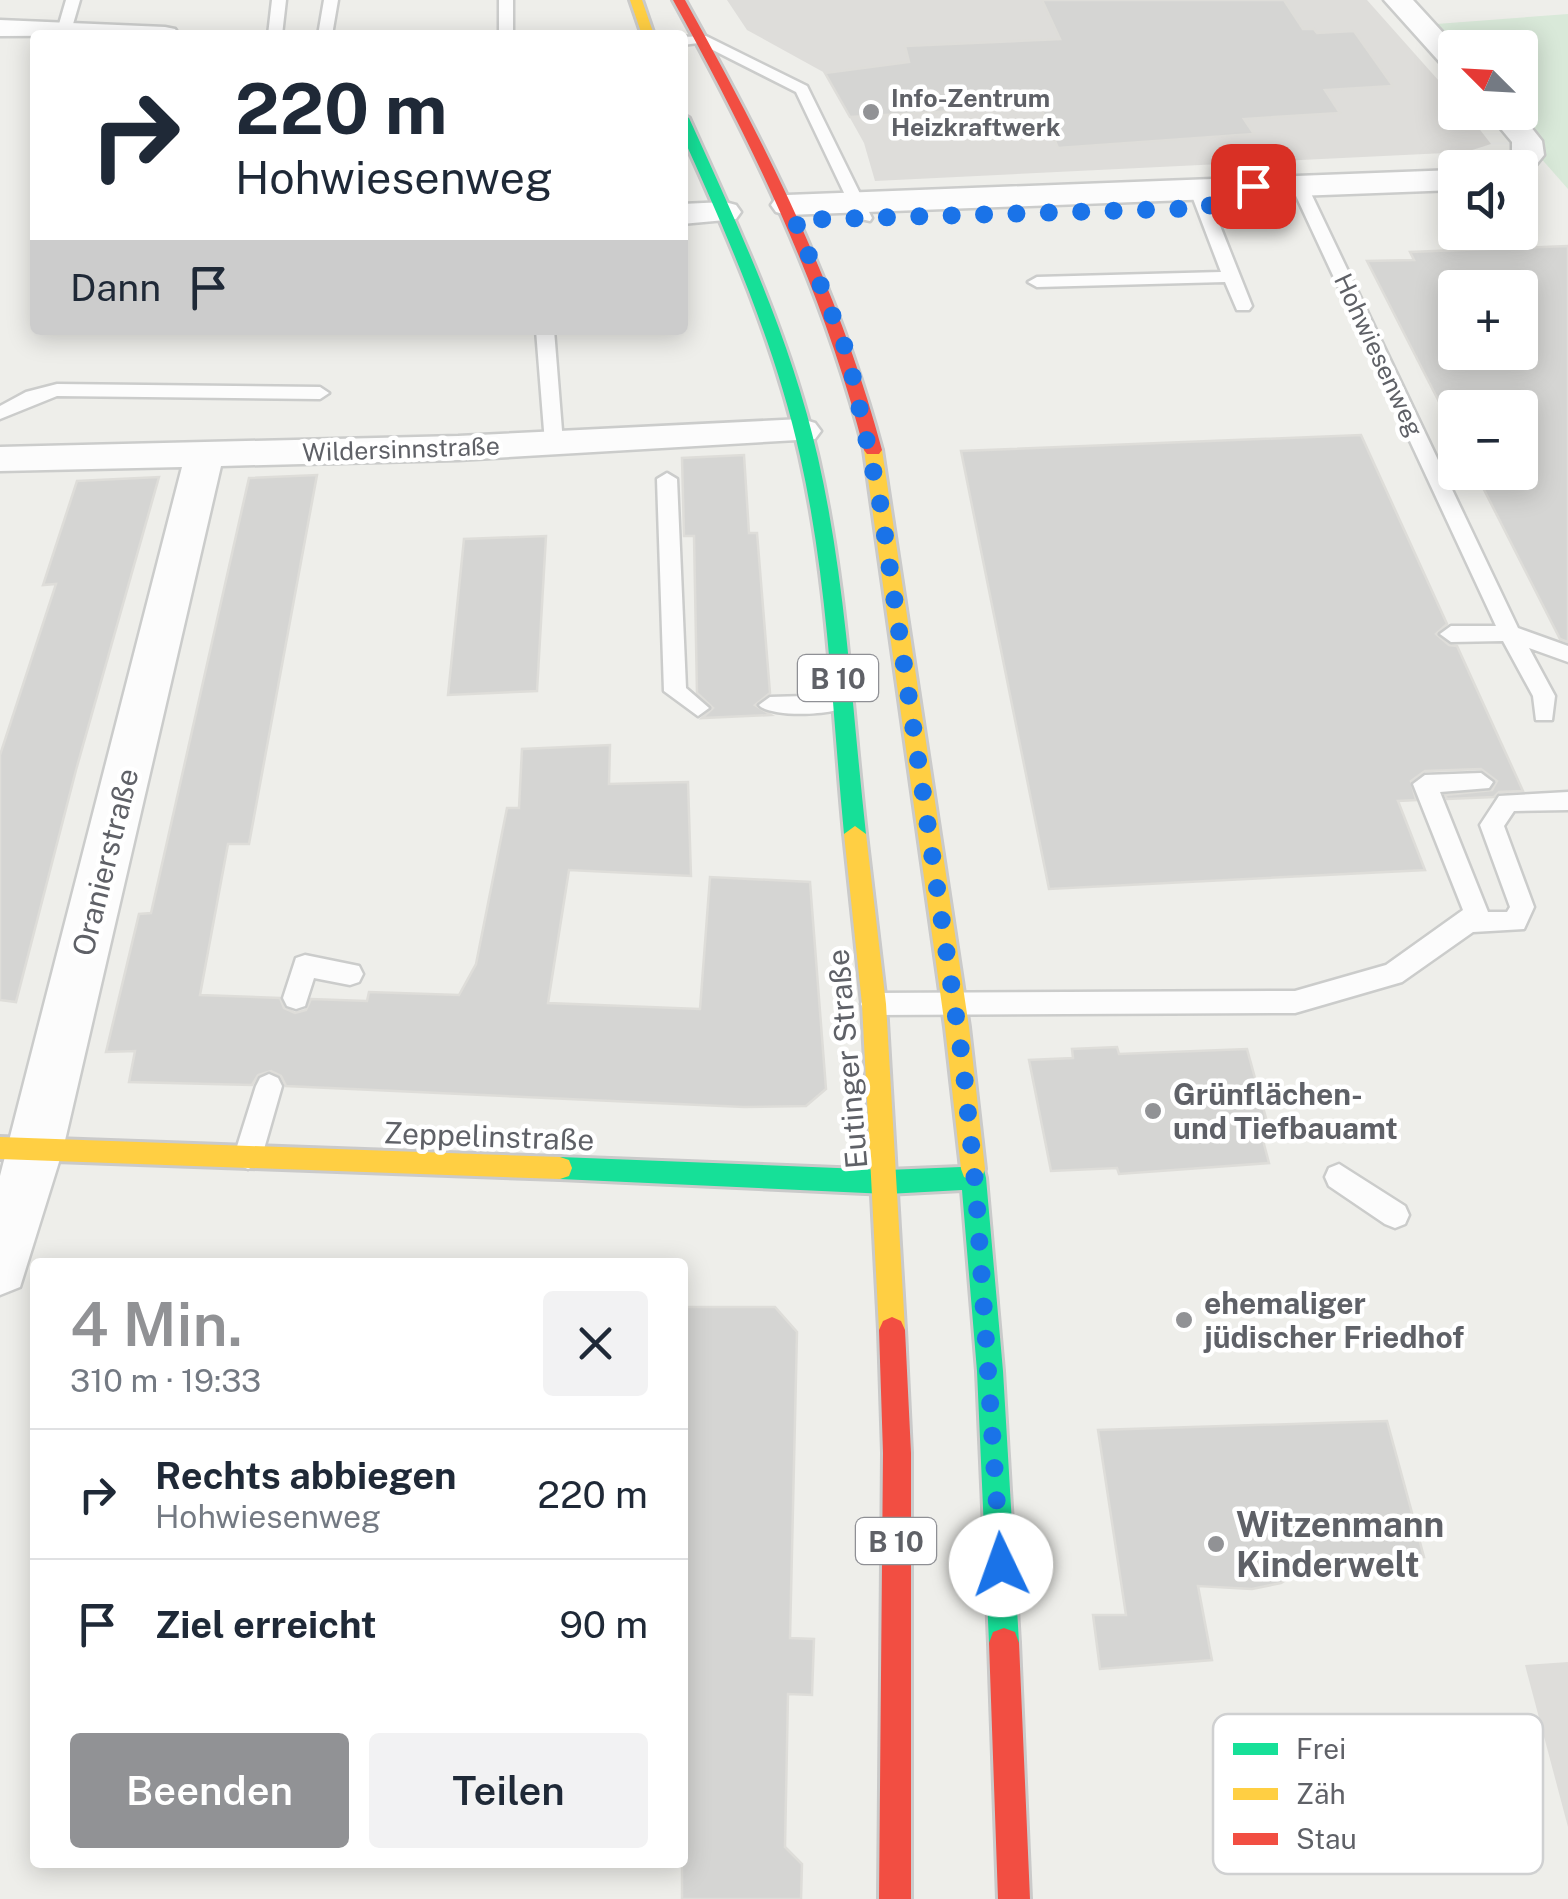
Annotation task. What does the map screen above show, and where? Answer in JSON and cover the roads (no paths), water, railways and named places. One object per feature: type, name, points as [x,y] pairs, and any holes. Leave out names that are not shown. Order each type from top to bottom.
[{"type":"main road","points":[[636,0],[646,30]]},
{"type":"main road","name":"Eutinger Straße","points":[[679,0],[759,220],[802,430],[841,703],[874,1004],[887,1182],[897,1453],[895,1899]]},
{"type":"main road","name":"Eutinger Straße","points":[[688,126],[759,220],[848,355],[874,465],[954,1003],[974,1178],[1001,1565],[1014,1899]]},
{"type":"main road","name":"Zeppelinstraße","points":[[18,1149],[887,1182],[974,1178]]},
{"type":"street","points":[[1398,0],[1438,44]]},
{"type":"street","points":[[0,28],[43,30]]},
{"type":"street","points":[[688,214],[759,220],[861,209],[1202,198],[1238,187],[1438,181]]},
{"type":"street","name":"Wildersinnstraße","points":[[0,459],[554,443],[665,445],[802,430]]},
{"type":"street","name":"Oranierstraße","points":[[0,1266],[18,1149],[204,456]]},
{"type":"lane","points":[[64,30],[73,0]]},
{"type":"lane","points":[[276,30],[279,0]]},
{"type":"lane","points":[[326,30],[331,0]]},
{"type":"lane","points":[[506,0],[506,30]]},
{"type":"lane","points":[[692,40],[802,89],[861,209]]},
{"type":"lane","name":"Hohwiesenweg","points":[[1299,186],[1510,633],[1544,696],[1544,714]]},
{"type":"lane","points":[[1202,198],[1244,306]]},
{"type":"lane","points":[[1037,282],[1233,277]]},
{"type":"lane","points":[[546,335],[554,443]]},
{"type":"lane","points":[[0,414],[34,396],[57,390],[320,393]]},
{"type":"lane","points":[[667,479],[675,691],[698,708]]},
{"type":"lane","points":[[1451,634],[1510,633],[1568,654]]},
{"type":"lane","points":[[770,705],[841,703]]},
{"type":"lane","points":[[874,1004],[1295,1002],[1393,974],[1469,922],[1476,911],[1425,784],[1481,782]]},
{"type":"lane","points":[[1469,922],[1515,922],[1522,907],[1492,825],[1507,802],[1568,801]]},
{"type":"lane","points":[[296,998],[305,966],[350,974]]},
{"type":"lane","points":[[248,1156],[269,1086]]},
{"type":"lane","points":[[1339,1177],[1395,1215]]},
{"type":"place","name":"Info-Zentrum Heizkraftwerk","points":[[871,112]]},
{"type":"place","name":"Grünflächen- und Tiefbauamt","points":[[1153,1111]]},
{"type":"place","name":"ehemaliger jüdischer Friedhof","points":[[1184,1320]]},
{"type":"place","name":"Witzenmann Kinderwelt","points":[[1216,1544]]}]
